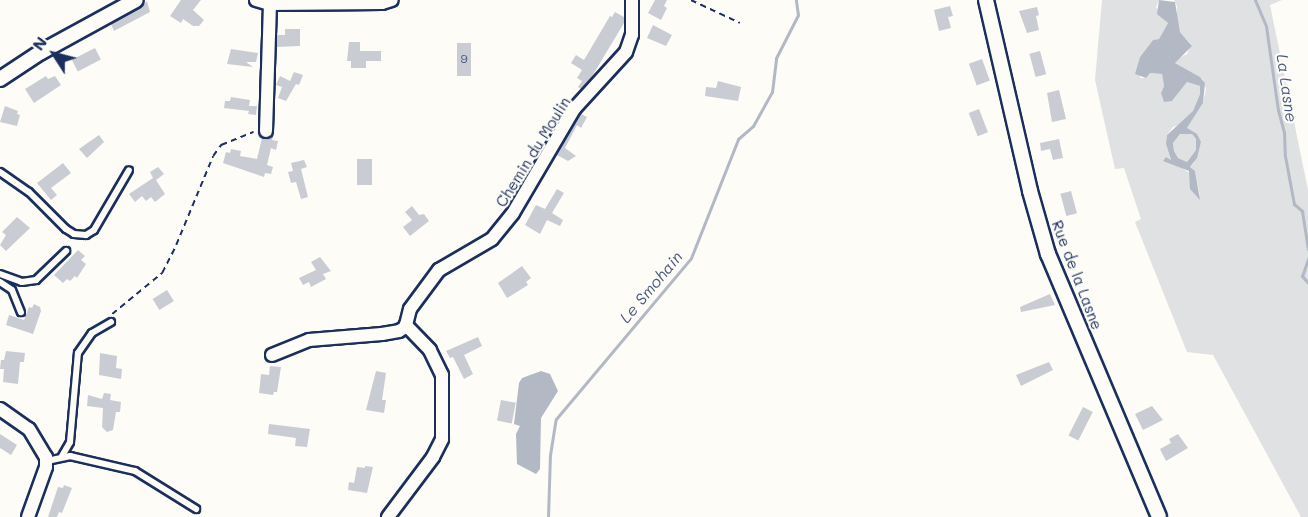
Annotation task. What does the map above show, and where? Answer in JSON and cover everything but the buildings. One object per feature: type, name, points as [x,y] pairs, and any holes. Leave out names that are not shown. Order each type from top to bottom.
[{"type":"street","points":[[0,79],[41,52],[136,0]]},
{"type":"street","points":[[256,0],[270,4],[382,3],[392,0]]},
{"type":"street","name":"Chemin du Moulin","points":[[407,326],[410,309],[439,270],[484,245],[504,225],[522,200],[573,109],[626,52],[632,34],[632,0]]},
{"type":"street","name":"Rue de la Lasne","points":[[986,0],[1030,191],[1048,254],[1159,517]]},
{"type":"street","points":[[266,131],[270,4]]},
{"type":"street","points":[[272,355],[309,340],[382,334],[399,331],[407,326],[430,350],[442,375],[442,439],[433,457],[388,517]]},
{"type":"street","points":[[0,409],[29,429],[46,462],[28,517]]},
{"type":"lane","points":[[0,172],[29,192],[66,229],[74,234],[86,235],[94,230],[129,170]]},
{"type":"lane","points":[[0,274],[22,282],[36,280],[66,251]]},
{"type":"lane","points":[[0,282],[12,290],[21,312]]},
{"type":"lane","points":[[62,456],[70,442],[78,353],[92,333],[109,320]]},
{"type":"lane","points":[[46,462],[62,456],[135,471],[196,509]]},
{"type":"path","points":[[691,0],[740,23]]},
{"type":"path","points":[[109,320],[162,273],[173,253],[213,156],[222,145],[250,133],[266,131]]},
{"type":"shaded area","points":[[1102,0],[1159,0],[1156,7],[1168,23],[1159,39],[1153,40],[1140,57],[1140,78],[1145,78],[1150,73],[1162,74],[1164,86],[1161,93],[1172,101],[1187,82],[1200,86],[1200,94],[1193,111],[1181,124],[1173,127],[1167,135],[1166,144],[1171,161],[1191,174],[1190,181],[1200,196],[1195,171],[1190,167],[1194,163],[1201,142],[1187,128],[1203,103],[1206,89],[1203,79],[1175,63],[1187,54],[1191,44],[1180,32],[1177,6],[1174,0],[1282,0],[1270,5],[1308,190],[1308,517],[1301,517],[1213,355],[1187,352],[1135,222],[1141,219],[1124,168],[1115,169],[1095,80]]},
{"type":"shaded area","points":[[1159,0],[1175,2],[1180,32],[1192,46],[1175,63],[1200,77],[1205,83],[1203,103],[1187,128],[1197,134],[1201,142],[1197,158],[1190,167],[1195,171],[1200,200],[1190,189],[1189,171],[1163,161],[1166,157],[1171,160],[1166,144],[1167,135],[1193,111],[1200,94],[1200,86],[1187,82],[1172,101],[1164,102],[1161,93],[1164,86],[1162,74],[1150,73],[1146,78],[1135,74],[1140,57],[1153,40],[1159,39],[1168,23],[1157,14]],"holes":[[[1180,134],[1192,134],[1196,139],[1196,150],[1187,162],[1178,158],[1173,143]]]},
{"type":"shaded area","points":[[1180,134],[1192,134],[1196,139],[1196,150],[1187,162],[1178,158],[1174,151],[1173,143]]},
{"type":"shaded area","points":[[541,371],[550,374],[558,391],[541,418],[540,469],[536,474],[517,464],[516,434],[520,426],[514,424],[519,383],[522,378]]},
{"type":"waterway","name":"Le Smohain","points":[[548,517],[550,455],[556,419],[691,258],[738,139],[753,126],[772,92],[776,58],[798,15],[796,0]]},
{"type":"waterway","name":"La Lasne","points":[[1255,0],[1266,26],[1278,110],[1284,132],[1285,156],[1294,204],[1302,211],[1308,250]]},
{"type":"waterway","name":"La Lasne","points":[[1308,259],[1302,276],[1308,283]]}]
